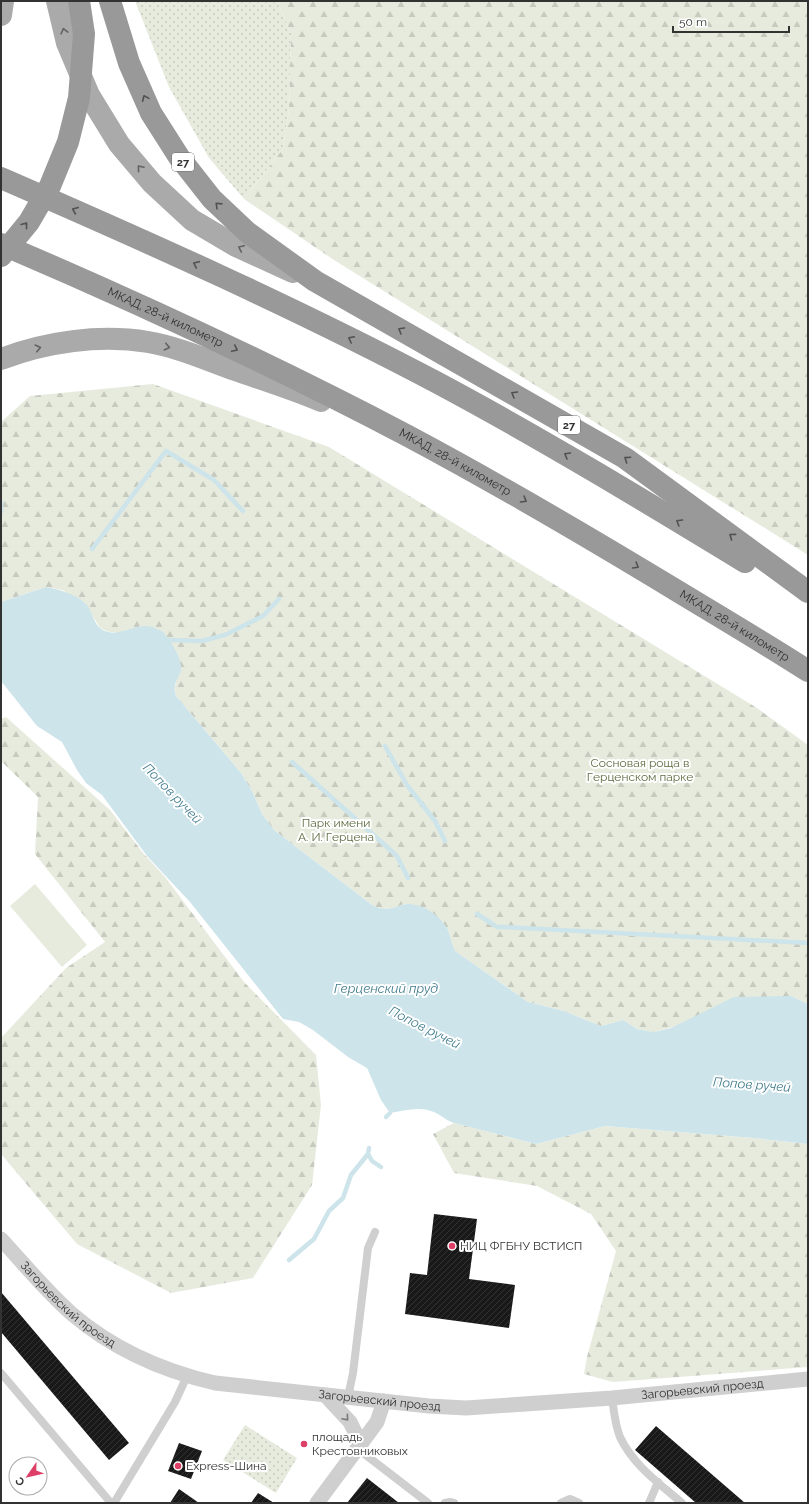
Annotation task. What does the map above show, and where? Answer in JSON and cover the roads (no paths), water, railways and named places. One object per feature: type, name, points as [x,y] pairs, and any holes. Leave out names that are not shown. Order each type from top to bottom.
[{"type":"highway","points":[[1,256],[29,222],[50,186],[68,142],[79,98],[84,34],[79,1]]},
{"type":"highway","name":"27","points":[[110,1],[129,63],[151,113],[179,157],[212,199],[246,232],[315,281],[625,458],[808,592]]},
{"type":"highway","points":[[1,178],[111,226],[269,299],[436,382],[593,470],[808,600]]},
{"type":"highway","name":"МКАД, 28-й километр","points":[[1,244],[162,314],[291,376],[408,436],[490,480],[562,522],[808,671]]},
{"type":"highway","points":[[1,260],[162,314]]},
{"type":"main road","points":[[1,15],[3,1]]},
{"type":"main road","points":[[57,1],[67,43],[89,96],[120,144],[152,182],[192,220],[236,246],[315,281]]},
{"type":"main road","points":[[1,359],[21,352],[55,344],[116,339],[148,342],[176,349],[303,393],[408,436]]},
{"type":"street","name":"Загорьевский проезд","points":[[1,1239],[49,1292],[73,1315],[98,1334],[128,1352],[165,1369],[215,1383],[429,1406],[466,1408],[612,1398],[808,1379]]},
{"type":"street","points":[[325,1395],[350,1422],[360,1447]]},
{"type":"street","points":[[317,1503],[360,1447],[377,1422],[384,1401]]},
{"type":"lane","points":[[348,1397],[353,1373],[368,1248],[375,1232]]},
{"type":"lane","points":[[1,1374],[112,1503],[175,1402],[187,1376]]},
{"type":"lane","points":[[612,1398],[620,1436],[629,1454],[682,1503]]},
{"type":"lane","points":[[360,1447],[428,1503]]},
{"type":"lane","points":[[649,1503],[658,1482]]},
{"type":"lane","points":[[561,1503],[570,1499],[579,1503]]},
{"type":"lane","points":[[445,1503],[454,1503]]},
{"type":"water","name":"Герценский пруд","points":[[46,587],[66,592],[77,597],[87,606],[98,626],[108,632],[114,633],[145,626],[152,627],[163,632],[175,650],[180,661],[181,670],[175,685],[176,696],[241,773],[252,791],[262,814],[274,830],[372,905],[387,909],[409,904],[423,907],[430,911],[442,921],[446,927],[455,951],[528,1002],[564,1011],[601,1026],[623,1020],[637,1029],[654,1032],[671,1028],[734,997],[791,996],[808,1004],[808,1144],[754,1138],[605,1126],[536,1144],[454,1123],[433,1111],[414,1109],[390,1113],[381,1100],[367,1068],[348,1057],[313,1030],[299,1022],[283,1019],[190,902],[147,856],[102,795],[86,783],[62,742],[37,726],[1,681],[1,602]]},
{"type":"waterway","points":[[92,549],[166,451],[214,480],[243,511]]},
{"type":"waterway","points":[[1,502],[1,512]]},
{"type":"waterway","points":[[168,640],[202,641],[225,635],[263,616],[279,599]]},
{"type":"waterway","points":[[385,746],[407,785],[435,821],[445,841]]},
{"type":"waterway","points":[[292,762],[397,856],[408,878]]},
{"type":"waterway","points":[[477,914],[497,927],[808,943]]},
{"type":"waterway","points":[[386,1117],[390,1113]]},
{"type":"waterway","points":[[369,1148],[368,1154],[372,1161],[381,1167]]},
{"type":"waterway","points":[[289,1260],[314,1239],[329,1211],[343,1198],[351,1175],[368,1154]]},
{"type":"place","name":"НИЦ ФГБНУ ВСТИСП","points":[[452,1246]]},
{"type":"place","name":"площадь Крестовниковых","points":[[304,1444]]},
{"type":"place","name":"Express-Шина","points":[[178,1466]]},
{"type":"park label","name":"Сосновая роща в Герценском парке","points":[[640,770]]},
{"type":"park label","name":"Парк имени А. И. Герцена","points":[[336,830]]},
{"type":"water label","name":"Попов ручей","points":[[173,793]]},
{"type":"water label","name":"Попов ручей","points":[[425,1027]]},
{"type":"water label","name":"Попов ручей","points":[[752,1084]]}]
